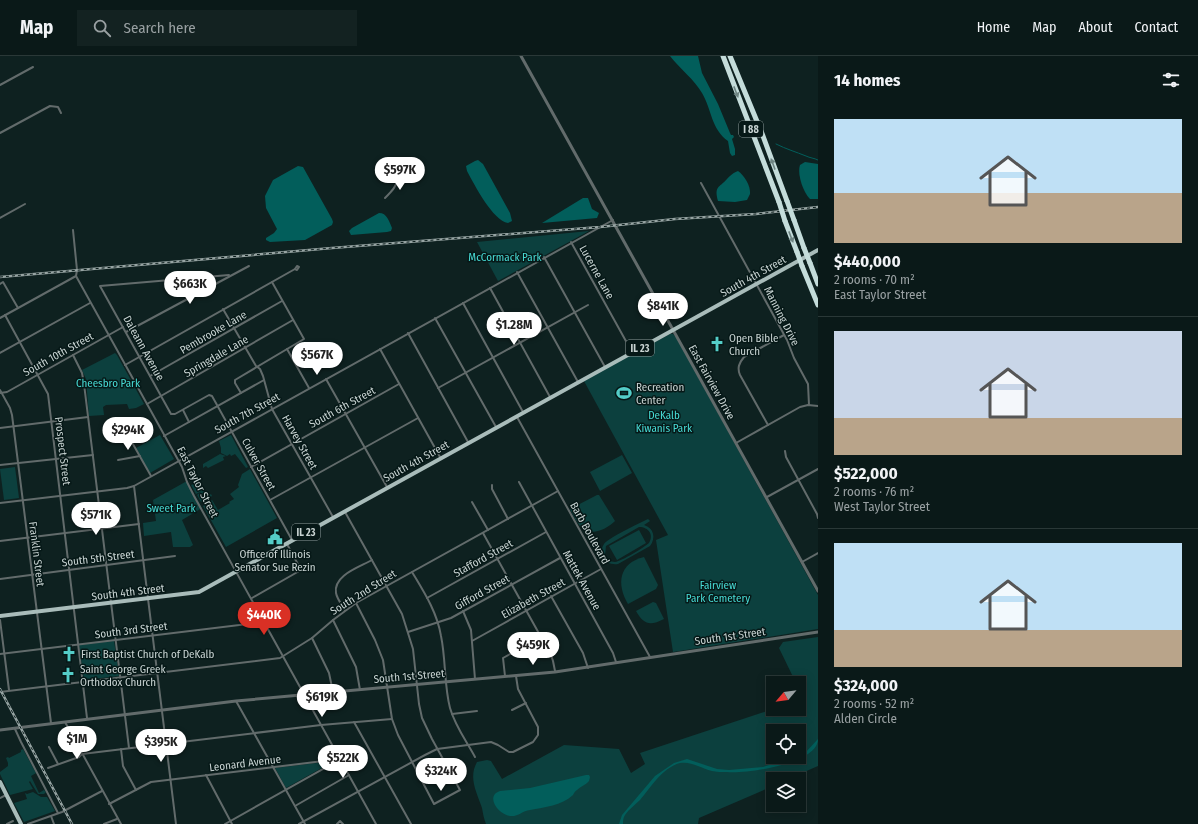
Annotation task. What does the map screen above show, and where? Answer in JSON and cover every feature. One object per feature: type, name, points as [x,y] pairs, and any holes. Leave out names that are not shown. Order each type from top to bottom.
[{"type":"highway","name":"I 88","points":[[723,56],[785,222],[818,305]]},
{"type":"highway","name":"I 88","points":[[732,56],[818,284]]},
{"type":"main road","name":"South 4th Street","points":[[0,616],[197,592],[818,250]]},
{"type":"main road","points":[[0,782],[21,824]]},
{"type":"street","name":"East Fairview Drive","points":[[521,56],[818,591]]},
{"type":"street","points":[[0,85],[33,67]]},
{"type":"street","points":[[0,133],[48,106],[55,106],[59,108],[61,113]]},
{"type":"street","points":[[385,198],[393,190],[398,182],[399,176]]},
{"type":"street","name":"Manning Drive","points":[[701,183],[784,335],[806,381],[809,405]]},
{"type":"street","points":[[0,218],[25,204]]},
{"type":"street","name":"South 7th Street","points":[[0,503],[134,486],[613,220]]},
{"type":"street","name":"East Taylor Street","points":[[73,230],[76,276],[182,467],[187,482],[376,824]]},
{"type":"street","name":"Lucerne Lane","points":[[572,242],[632,352]]},
{"type":"street","points":[[544,257],[605,367]]},
{"type":"street","points":[[126,332],[229,275],[249,266]]},
{"type":"street","points":[[125,365],[296,269]]},
{"type":"street","points":[[517,272],[578,382]]},
{"type":"street","name":"Daleann Avenue","points":[[183,410],[173,415],[171,413],[100,286],[229,275]]},
{"type":"street","points":[[0,318],[76,276]]},
{"type":"street","points":[[0,284],[3,282],[18,308]]},
{"type":"street","points":[[241,393],[234,380],[304,339],[272,282]]},
{"type":"street","points":[[490,288],[551,397]]},
{"type":"street","name":"Pembrooke Lane","points":[[150,376],[282,301]]},
{"type":"street","points":[[0,353],[90,303]]},
{"type":"street","points":[[463,303],[523,412]]},
{"type":"street","points":[[438,388],[588,305]]},
{"type":"street","name":"Harvey Street","points":[[223,309],[256,366],[261,371],[272,409],[333,517]]},
{"type":"street","name":"Prospect Street","points":[[5,315],[48,394],[88,718]]},
{"type":"street","points":[[435,318],[496,427]]},
{"type":"street","name":"Springdale Lane","points":[[147,404],[293,320]]},
{"type":"street","name":"South 10th Street","points":[[1,392],[7,392],[123,327]]},
{"type":"street","points":[[408,333],[468,442]]},
{"type":"street","points":[[768,425],[740,375],[739,364],[744,357],[784,335]]},
{"type":"street","points":[[287,348],[309,388]]},
{"type":"street","points":[[380,349],[440,457]]},
{"type":"street","points":[[73,355],[82,373],[98,491],[129,748]]},
{"type":"street","points":[[326,379],[387,488]]},
{"type":"street","points":[[164,436],[264,380]]},
{"type":"street","name":"South 6th Street","points":[[251,467],[399,384]]},
{"type":"street","name":"Franklin Street","points":[[1,392],[11,410],[51,723]]},
{"type":"street","name":"Culver Street","points":[[183,410],[208,395],[212,396],[292,540]]},
{"type":"street","points":[[736,443],[796,409],[809,405],[818,406]]},
{"type":"street","points":[[183,410],[190,422]]},
{"type":"street","name":"Barb Boulevard","points":[[516,416],[650,658]]},
{"type":"street","points":[[0,428],[88,417]]},
{"type":"street","points":[[270,500],[418,418]]},
{"type":"street","points":[[125,430],[151,476]]},
{"type":"street","points":[[785,451],[786,458],[818,518]]},
{"type":"street","points":[[0,465],[93,455]]},
{"type":"street","points":[[118,460],[140,456]]},
{"type":"street","points":[[766,497],[818,469]]},
{"type":"street","name":"Mattek Avenue","points":[[519,482],[613,653],[616,663]]},
{"type":"street","points":[[492,485],[492,489],[508,519]]},
{"type":"street","points":[[134,486],[176,824]]},
{"type":"street","name":"South 2nd Street","points":[[0,692],[280,658],[312,638],[345,610],[356,603],[558,491]]},
{"type":"street","points":[[472,502],[488,530]]},
{"type":"street","points":[[344,511],[400,611],[413,649],[422,718],[437,749],[460,790],[434,804],[400,742],[392,719],[385,666],[381,653],[356,603]]},
{"type":"street","points":[[0,541],[139,524]]},
{"type":"street","name":"Stafford Street","points":[[427,598],[546,532]]},
{"type":"street","points":[[483,533],[553,660],[555,672]]},
{"type":"street","points":[[252,598],[301,570],[286,543]]},
{"type":"street","points":[[802,562],[818,553]]},
{"type":"street","name":"South 5th Street","points":[[0,579],[175,556]]},
{"type":"street","name":"Gifford Street","points":[[408,632],[438,623],[463,611],[560,558]]},
{"type":"street","points":[[345,610],[336,592],[338,582],[344,576],[372,560]]},
{"type":"street","name":"Elizabeth Street","points":[[472,640],[601,569]]},
{"type":"street","points":[[412,572],[427,598],[438,623],[443,644],[448,702],[452,714],[475,757]]},
{"type":"street","points":[[551,596],[585,658],[588,668]]},
{"type":"street","points":[[463,611],[469,624],[472,640],[475,679]]},
{"type":"street","points":[[0,620],[9,691]]},
{"type":"street","points":[[333,620],[355,664],[359,675],[360,690]]},
{"type":"street","name":"South 3rd Street","points":[[0,654],[264,622]]},
{"type":"street","name":"South 1st Street","points":[[0,730],[236,701],[555,672],[818,632]]},
{"type":"street","points":[[505,676],[503,658],[540,636]]},
{"type":"street","points":[[312,638],[329,673],[333,692]]},
{"type":"street","points":[[299,824],[304,823],[358,791],[437,749],[493,742],[510,753],[516,752],[530,744],[538,737],[539,729],[517,687],[516,676]]},
{"type":"street","points":[[236,701],[304,823]]},
{"type":"street","points":[[512,710],[526,703]]},
{"type":"street","points":[[452,714],[476,711]]},
{"type":"street","points":[[48,768],[79,757],[82,754],[321,725],[392,719]]},
{"type":"street","points":[[65,722],[121,824]]},
{"type":"street","points":[[354,722],[411,824]]},
{"type":"street","points":[[15,728],[20,742],[58,813]]},
{"type":"street","points":[[48,747],[58,764]]},
{"type":"street","points":[[120,749],[123,766],[136,790]]},
{"type":"street","points":[[225,824],[340,759]]},
{"type":"street","name":"Leonard Avenue","points":[[109,804],[151,782],[340,759]]},
{"type":"street","points":[[294,806],[349,775]]},
{"type":"street","points":[[206,776],[232,824]]},
{"type":"street","points":[[28,824],[58,813],[102,791]]},
{"type":"street","points":[[0,798],[6,794]]},
{"type":"street","points":[[50,816],[54,824]]},
{"type":"street","points":[[104,824],[117,819]]},
{"type":"street","points":[[8,824],[13,821]]},
{"type":"street","points":[[337,824],[340,822],[343,824]]},
{"type":"green space","name":"McCormack Park","points":[[589,231],[498,281],[477,242]]},
{"type":"green space","points":[[670,334],[673,334],[676,337],[818,595],[818,629],[673,652],[656,540],[668,535],[584,381]]},
{"type":"green space","name":"Cheesbro Park","points":[[115,353],[144,404],[136,408],[129,409],[127,404],[106,405],[103,407],[104,415],[89,416],[86,379],[82,370]]},
{"type":"green space","points":[[160,435],[174,459],[150,473],[136,448]]},
{"type":"green space","points":[[231,435],[248,467],[246,468],[235,454],[231,456],[230,454],[227,456],[221,453],[219,441]]},
{"type":"green space","points":[[220,454],[226,456],[223,457],[224,460],[208,468],[206,466],[203,468],[203,464]]},
{"type":"green space","points":[[622,455],[632,473],[600,491],[590,472]]},
{"type":"green space","points":[[15,467],[19,498],[4,500],[0,469]]},
{"type":"green space","points":[[250,469],[277,518],[226,547],[203,506],[212,500],[218,510],[230,503],[229,502],[234,499],[230,494],[239,487],[238,485],[242,474]]},
{"type":"green space","name":"Sweet Park","points":[[187,481],[202,508],[182,520],[193,545],[190,547],[173,547],[171,532],[144,536],[143,523],[156,521],[153,500]]},
{"type":"green space","points":[[199,482],[206,497],[211,494],[212,496],[201,502],[197,495],[202,491],[196,494],[191,485]]},
{"type":"green space","points":[[599,495],[615,521],[603,529],[593,532],[580,526],[570,509]]},
{"type":"green space","points":[[648,519],[650,521],[644,525],[650,528],[653,534],[653,540],[650,546],[618,564],[610,563],[604,559],[602,556],[602,548],[607,541]],"holes":[[[639,527],[643,527],[651,534],[649,543],[618,561],[613,562],[608,559],[605,555],[606,546]]]},
{"type":"green space","points":[[639,530],[646,543],[617,560],[609,546]]},
{"type":"green space","points":[[644,557],[658,585],[656,589],[628,604],[622,589],[622,575],[629,564]]},
{"type":"green space","points":[[653,602],[656,603],[664,619],[655,623],[648,623],[639,616],[636,611]]},
{"type":"green space","points":[[818,637],[818,766],[804,772],[766,772],[766,789],[699,818],[698,824],[486,824],[473,780],[474,768],[477,762],[487,760],[491,761],[502,779],[564,745],[619,749],[631,773],[645,764],[640,753],[766,711],[766,716],[806,716],[806,676],[793,676],[779,648],[783,642]]},
{"type":"green space","points":[[114,641],[119,676],[84,680],[79,645]]},
{"type":"green space","points":[[23,749],[36,773],[31,776],[39,793],[44,790],[46,792],[44,794],[38,794],[30,781],[29,782],[33,789],[10,795],[0,774],[0,772],[8,766],[6,758],[21,752]]},
{"type":"green space","points":[[325,762],[327,765],[286,788],[275,768]]},
{"type":"green space","points":[[33,792],[41,797],[47,797],[55,811],[24,822],[14,803],[27,799],[25,793],[27,794]]},
{"type":"shaded area","points":[[670,56],[698,56],[702,73],[718,104],[731,135],[734,137],[732,139],[735,155],[732,156],[728,141],[718,131],[699,88]]},
{"type":"shaded area","points":[[478,160],[483,164],[510,213],[512,221],[508,223],[502,221],[496,216],[484,201],[474,184],[466,166]]},
{"type":"shaded area","points":[[805,162],[818,164],[818,199],[810,199],[801,183],[799,169],[800,165]]},
{"type":"shaded area","points":[[298,166],[303,167],[332,219],[332,225],[305,240],[270,242],[266,240],[266,238],[277,229],[266,208],[265,196],[273,180]]},
{"type":"shaded area","points":[[738,171],[745,178],[748,184],[750,194],[747,200],[735,202],[718,201],[718,188],[731,175]]},
{"type":"shaded area","points":[[583,198],[588,198],[592,209],[599,213],[597,218],[542,223]]},
{"type":"shaded area","points":[[379,213],[384,214],[387,218],[392,228],[391,231],[351,235],[349,231],[352,228]]},
{"type":"shaded area","points":[[818,739],[815,748],[806,755],[806,752]]},
{"type":"shaded area","points":[[687,759],[717,769],[729,770],[763,767],[772,764],[786,764],[764,769],[736,772],[712,771],[688,763],[674,765],[657,778],[640,800],[624,817],[623,824],[619,824],[622,815],[655,776],[674,763]]},
{"type":"shaded area","points":[[589,775],[590,777],[588,782],[568,799],[553,806],[510,816],[501,812],[493,801],[496,793],[500,791],[530,788]]},
{"type":"waterway","points":[[776,144],[818,160]]},
{"type":"railway","points":[[0,277],[332,248],[600,227],[675,219],[756,214],[818,207]]},
{"type":"railway","points":[[0,689],[72,824]]},
{"type":"place","name":"Open Bible Church","points":[[717,344]]},
{"type":"place","name":"Recreation Center","points":[[624,393]]},
{"type":"place","name":"Office of Illinois Senator Sue Rezin","points":[[275,537]]},
{"type":"place","name":"First Baptist Church of DeKalb","points":[[69,654]]},
{"type":"place","name":"Saint George Greek Orthodox Church","points":[[68,675]]},
{"type":"park label","name":"DeKalb Kiwanis Park","points":[[664,421]]},
{"type":"park label","name":"Fairview Park Cemetery","points":[[718,591]]}]
